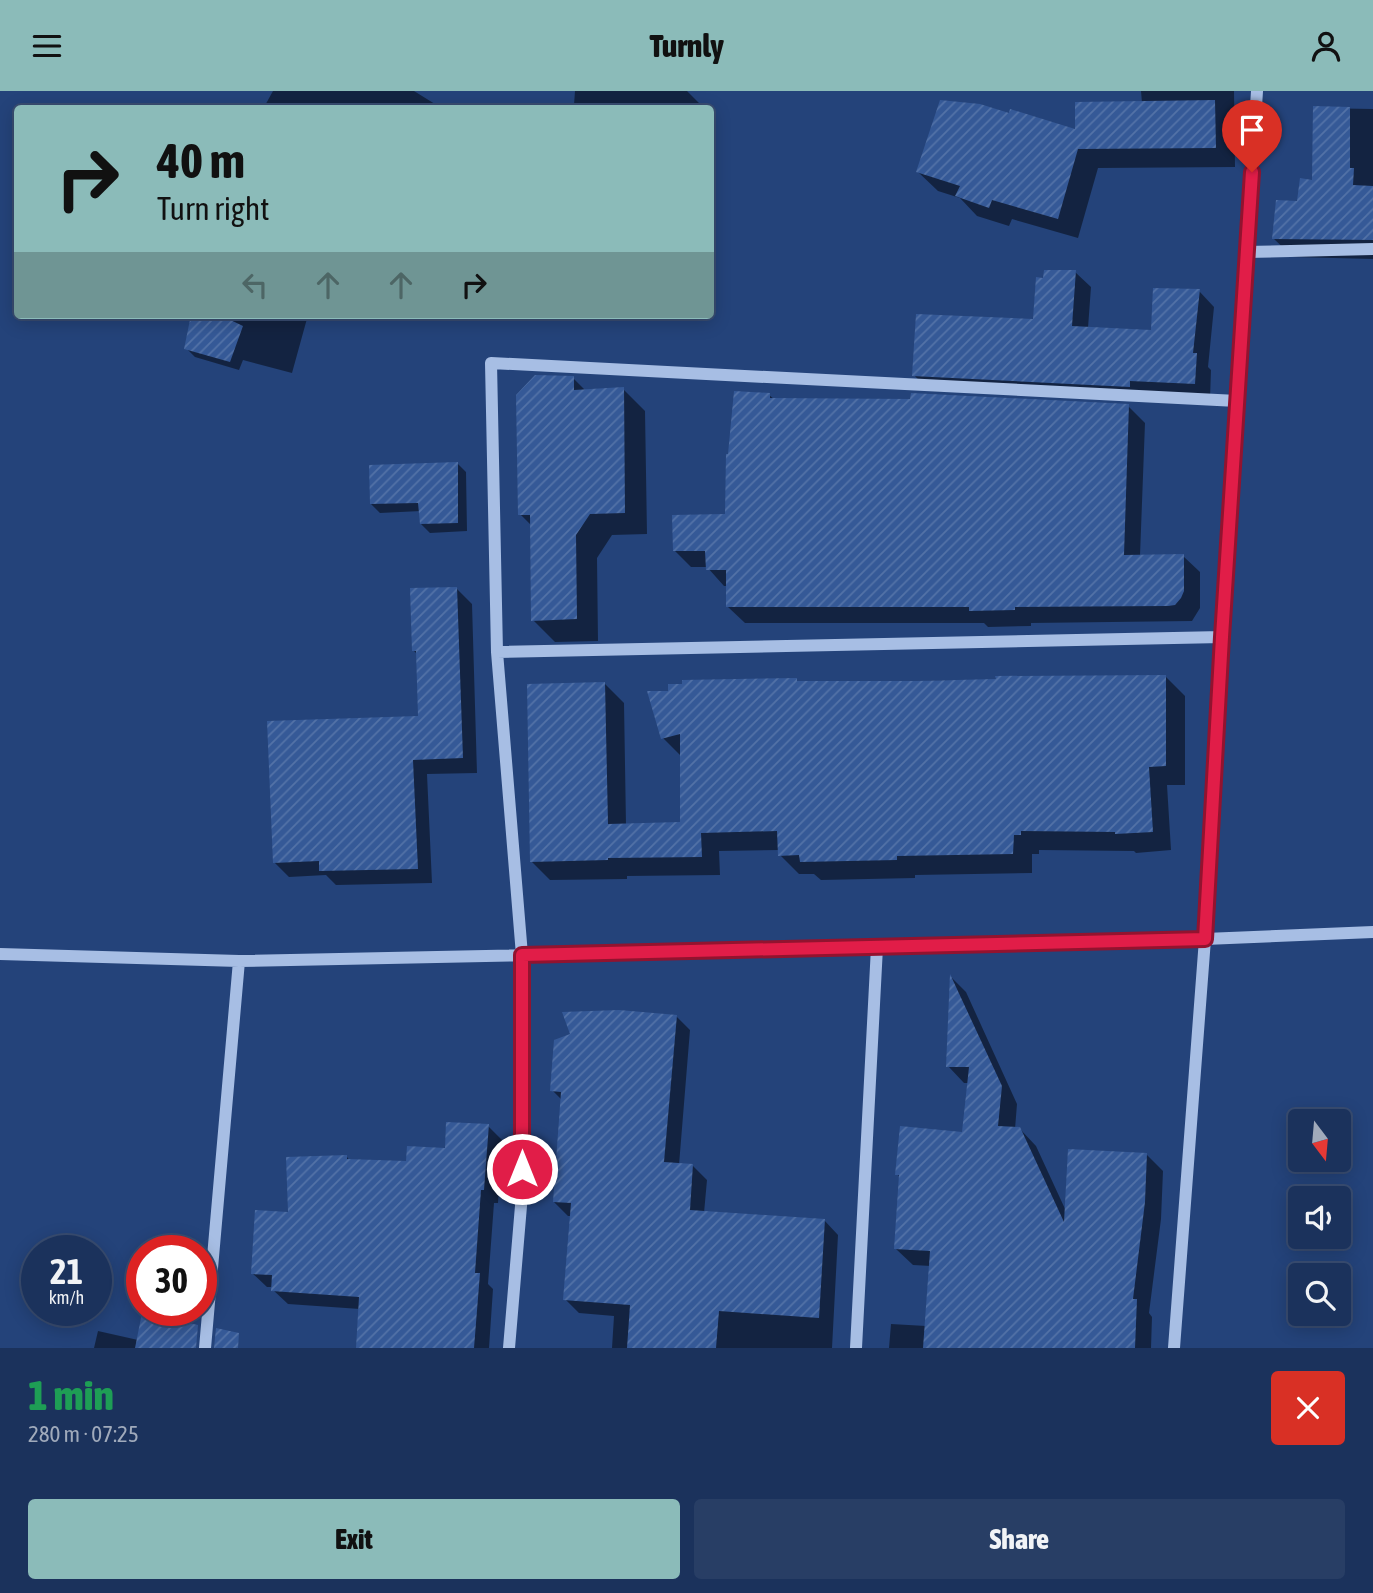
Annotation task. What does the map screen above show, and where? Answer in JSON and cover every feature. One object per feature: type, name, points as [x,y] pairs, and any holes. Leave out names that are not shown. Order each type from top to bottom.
[{"type":"street","points":[[1174,1348],[1205,939],[1257,91]]},
{"type":"street","points":[[1246,252],[1373,249]]},
{"type":"street","points":[[509,1348],[522,1194],[522,955],[497,652],[491,363],[1237,401]]},
{"type":"street","points":[[497,652],[1222,637]]},
{"type":"street","points":[[0,954],[239,961],[1205,939],[1373,932]]},
{"type":"street","points":[[856,1348],[877,947]]},
{"type":"street","points":[[205,1348],[239,961]]},
{"type":"building","points":[[940,100],[980,104],[1009,113],[1010,109],[1075,129],[1075,102],[1215,100],[1216,148],[1078,149],[1058,219],[992,200],[989,208],[955,196],[960,186],[916,172]]},
{"type":"building","points":[[1313,106],[1350,107],[1350,168],[1354,168],[1353,185],[1373,186],[1373,240],[1272,239],[1276,200],[1297,201],[1300,178],[1312,180]]},
{"type":"building","points":[[1044,270],[1076,270],[1072,326],[1151,330],[1153,288],[1200,289],[1193,353],[1197,353],[1195,384],[1130,381],[1130,387],[912,376],[916,314],[1033,319],[1036,277],[1043,278]]},
{"type":"building","points":[[190,319],[228,319],[243,326],[230,362],[184,349]]},
{"type":"building","points":[[535,375],[574,376],[574,390],[624,387],[625,513],[590,514],[576,535],[577,619],[531,621],[530,515],[518,515],[516,395]]},
{"type":"building","points":[[734,391],[770,393],[770,398],[910,399],[911,393],[1129,404],[1124,555],[1184,554],[1184,591],[1181,598],[1175,605],[1168,606],[1015,607],[1015,610],[969,611],[969,607],[726,607],[726,570],[706,570],[705,551],[673,551],[672,515],[725,514],[726,454]]},
{"type":"building","points":[[458,462],[458,523],[420,524],[418,503],[370,504],[369,465]]},
{"type":"building","points":[[457,587],[463,758],[413,760],[418,869],[319,871],[319,861],[273,863],[267,721],[418,716],[410,588]]},
{"type":"building","points":[[1166,675],[1166,766],[1149,767],[1153,832],[1115,834],[1021,831],[1021,835],[1014,835],[1013,854],[897,856],[897,860],[800,862],[799,855],[778,856],[777,831],[701,833],[702,857],[530,862],[527,684],[605,682],[608,824],[680,822],[680,734],[661,739],[647,691],[668,691],[668,684],[682,684],[682,680],[797,678],[797,681],[917,681],[996,679],[995,676]]},
{"type":"building","points":[[950,974],[1002,1086],[998,1126],[1020,1127],[1064,1222],[1068,1149],[1147,1153],[1145,1202],[1133,1299],[1137,1299],[1135,1348],[923,1348],[930,1251],[894,1249],[899,1175],[895,1175],[900,1126],[962,1132],[969,1067],[946,1067]]},
{"type":"building","points":[[619,1010],[677,1015],[664,1162],[693,1164],[690,1210],[825,1219],[819,1318],[719,1311],[716,1348],[627,1348],[630,1305],[563,1300],[571,1203],[553,1202],[561,1092],[550,1091],[554,1040],[570,1034],[562,1012]]},
{"type":"building","points":[[446,1122],[489,1124],[475,1273],[480,1273],[474,1348],[356,1348],[359,1297],[271,1291],[272,1275],[251,1274],[255,1210],[288,1212],[286,1157],[347,1155],[347,1159],[406,1161],[407,1146],[445,1148]]},
{"type":"building","points":[[139,1326],[198,1326],[196,1348],[135,1348]]},
{"type":"building","points":[[216,1328],[239,1333],[238,1348],[214,1348]]},
{"type":"route","points":[[522,1169],[522,955],[1205,939],[1252,172]]}]
